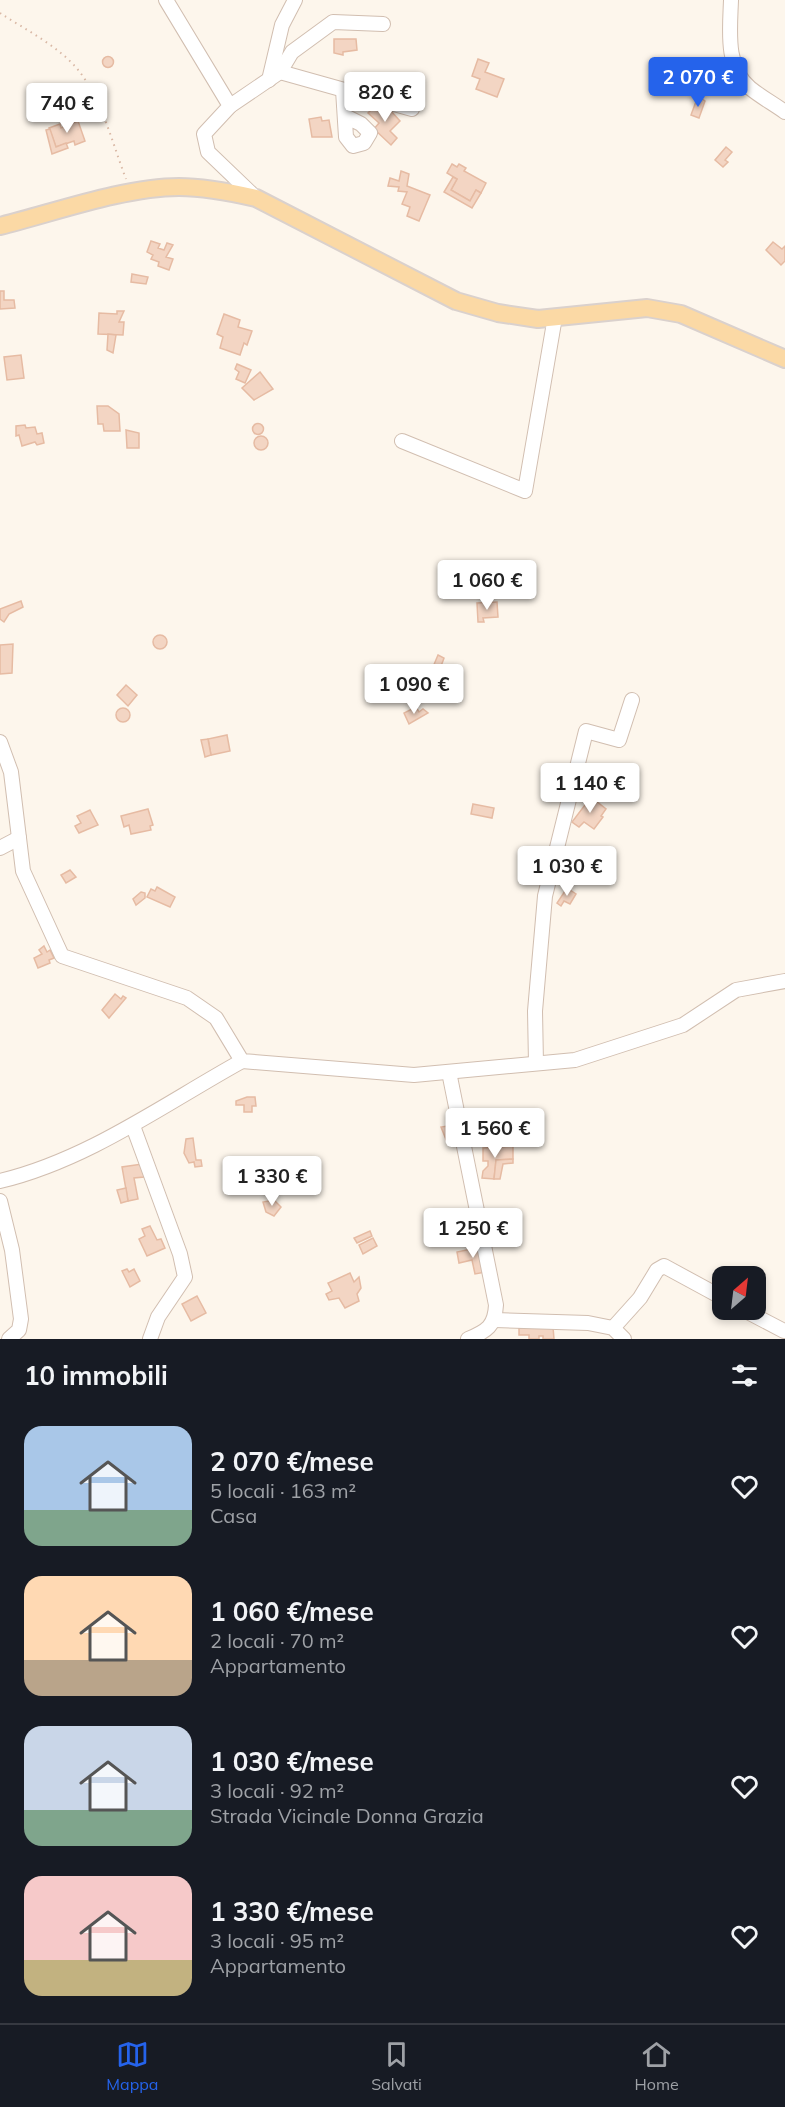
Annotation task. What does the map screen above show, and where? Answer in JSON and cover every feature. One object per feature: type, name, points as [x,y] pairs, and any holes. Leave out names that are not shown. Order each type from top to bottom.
[{"type":"main road","points":[[0,226],[131,193],[177,187],[220,190],[255,198],[456,300],[498,313],[538,319],[647,308],[681,314],[785,359]]},
{"type":"street","points":[[166,0],[231,106]]},
{"type":"street","points":[[274,76],[282,25],[295,0]]},
{"type":"street","points":[[731,0],[730,42],[738,73],[749,87],[785,112]]},
{"type":"street","points":[[255,198],[208,152],[204,134],[219,115],[274,76],[292,52],[333,22],[383,24]]},
{"type":"street","points":[[274,76],[343,90],[411,109]]},
{"type":"street","points":[[343,90],[345,116]]},
{"type":"street","points":[[402,441],[525,490],[555,317]]},
{"type":"street","points":[[536,1063],[535,1011],[545,896],[586,731],[619,740],[632,700]]},
{"type":"street","points":[[0,742],[11,772],[23,871],[62,956],[187,998],[216,1018],[242,1061]]},
{"type":"street","points":[[0,848],[19,838]]},
{"type":"street","points":[[0,1181],[27,1175],[133,1126],[184,1092],[242,1061],[414,1075],[575,1060],[682,1025],[736,990],[785,981]]},
{"type":"street","points":[[449,1072],[496,1305],[495,1320],[486,1331],[468,1339]]},
{"type":"street","points":[[133,1126],[180,1254],[185,1277],[158,1317],[150,1339]]},
{"type":"street","points":[[0,1201],[12,1250],[21,1319],[19,1330],[9,1339]]},
{"type":"street","points":[[613,1328],[640,1298],[657,1270],[664,1266],[712,1292]]},
{"type":"street","points":[[495,1320],[588,1323],[613,1328],[624,1339]]},
{"type":"street","points":[[763,1320],[784,1331]]},
{"type":"path","points":[[0,13],[48,45],[79,71],[94,98],[131,193]]},
{"type":"building","points":[[334,39],[356,39],[357,50],[343,52],[343,55],[334,53]]},
{"type":"building","points":[[108,56],[114,62],[108,68],[102,62]]},
{"type":"building","points":[[478,59],[489,63],[485,72],[504,79],[497,97],[476,89],[480,79],[472,76]]},
{"type":"building","points":[[698,96],[705,101],[699,118],[691,115]]},
{"type":"building","points":[[375,106],[384,107],[390,113],[391,111],[400,121],[390,131],[397,138],[391,145],[374,129],[379,123],[368,113]]},
{"type":"building","points":[[321,117],[322,121],[329,120],[332,137],[312,137],[309,119]]},
{"type":"building","points":[[78,121],[85,141],[75,145],[74,141],[56,147],[49,128],[60,124],[61,128]]},
{"type":"building","points":[[50,129],[56,147],[66,143],[68,148],[52,154],[46,130]]},
{"type":"building","points":[[726,147],[732,152],[725,160],[728,162],[723,167],[715,160]]},
{"type":"building","points":[[452,164],[457,167],[459,164],[466,168],[464,171],[486,183],[481,193],[476,190],[470,201],[451,190],[457,179],[447,173]]},
{"type":"building","points":[[401,171],[409,174],[407,186],[430,195],[419,221],[407,216],[410,207],[402,204],[407,192],[398,191],[399,187],[388,186],[390,178],[399,181]]},
{"type":"building","points":[[453,177],[457,179],[451,190],[470,201],[476,190],[481,193],[472,208],[444,192]]},
{"type":"building","points":[[151,241],[160,244],[158,248],[164,250],[167,243],[173,245],[166,257],[173,259],[169,270],[158,266],[159,262],[151,259],[153,255],[147,252]]},
{"type":"building","points":[[773,242],[782,249],[785,246],[785,261],[781,265],[766,250]]},
{"type":"building","points":[[132,274],[148,277],[146,284],[131,282]]},
{"type":"building","points":[[0,291],[4,291],[4,300],[14,300],[15,308],[0,309]]},
{"type":"building","points":[[117,311],[124,311],[119,322],[124,322],[123,335],[98,334],[99,313],[117,314]]},
{"type":"building","points":[[224,314],[240,320],[238,327],[252,331],[240,355],[220,348],[223,337],[217,334]]},
{"type":"building","points":[[108,334],[116,335],[113,353],[107,350]]},
{"type":"building","points":[[21,355],[24,378],[7,380],[4,357]]},
{"type":"building","points":[[237,364],[251,370],[245,383],[236,379],[239,372],[235,369]]},
{"type":"building","points":[[260,372],[273,389],[254,400],[242,388]]},
{"type":"building","points":[[97,406],[108,406],[119,414],[120,431],[104,431],[103,424],[98,424]]},
{"type":"building","points":[[258,423],[264,429],[258,435],[252,429]]},
{"type":"building","points":[[25,425],[26,428],[35,427],[37,434],[42,433],[44,443],[37,445],[35,442],[22,446],[19,435],[16,436],[16,426]]},
{"type":"building","points":[[126,430],[139,433],[139,448],[127,448]]},
{"type":"building","points":[[261,436],[266,438],[268,443],[266,448],[261,450],[256,448],[254,443],[256,438]]},
{"type":"building","points":[[21,601],[23,607],[9,614],[4,622],[0,619],[0,609]]},
{"type":"building","points":[[497,602],[498,617],[483,618],[484,622],[478,622],[477,603]]},
{"type":"building","points":[[160,635],[165,637],[167,642],[165,647],[160,649],[155,647],[153,642],[155,637]]},
{"type":"building","points":[[13,644],[12,673],[0,674],[0,645]]},
{"type":"building","points":[[438,655],[444,658],[437,677],[430,674]]},
{"type":"building","points":[[126,685],[137,695],[128,706],[117,695]]},
{"type":"building","points":[[416,707],[419,712],[423,709],[428,713],[409,724],[404,713]]},
{"type":"building","points":[[123,708],[128,710],[130,715],[128,720],[123,722],[118,720],[116,715],[118,710]]},
{"type":"building","points":[[227,735],[230,751],[211,755],[208,739]]},
{"type":"building","points":[[208,739],[211,755],[205,757],[201,740]]},
{"type":"building","points":[[591,797],[606,809],[601,816],[603,817],[594,829],[584,822],[579,827],[572,822]]},
{"type":"building","points":[[473,804],[494,808],[492,818],[471,814]]},
{"type":"building","points":[[148,809],[153,825],[150,826],[151,830],[131,834],[129,825],[124,827],[121,816]]},
{"type":"building","points":[[90,810],[98,825],[79,833],[75,826],[81,823],[77,816]]},
{"type":"building","points":[[70,870],[76,877],[66,883],[61,875]]},
{"type":"building","points":[[157,887],[175,897],[170,907],[147,897],[151,889],[155,891]]},
{"type":"building","points":[[567,888],[576,894],[570,904],[564,901],[561,906],[557,903]]},
{"type":"building","points":[[141,892],[145,893],[145,898],[136,905],[133,899]]},
{"type":"building","points":[[44,946],[47,952],[50,950],[54,958],[49,960],[50,963],[38,968],[34,958],[42,954],[39,950]]},
{"type":"building","points":[[115,994],[121,999],[123,996],[126,998],[109,1018],[102,1010]]},
{"type":"building","points":[[255,1097],[256,1106],[252,1106],[252,1112],[244,1112],[244,1105],[236,1105],[236,1101]]},
{"type":"building","points":[[454,1125],[458,1136],[450,1138],[450,1142],[447,1142],[441,1127]]},
{"type":"building","points":[[193,1138],[196,1160],[201,1160],[202,1166],[195,1167],[194,1162],[189,1163],[184,1153],[186,1139]]},
{"type":"building","points":[[513,1146],[513,1159],[496,1160],[494,1179],[482,1178],[483,1171],[488,1166],[488,1161],[483,1161],[483,1148]]},
{"type":"building","points":[[513,1159],[513,1163],[503,1164],[500,1179],[494,1179],[496,1160]]},
{"type":"building","points":[[142,1164],[144,1177],[134,1178],[138,1199],[128,1201],[122,1167]]},
{"type":"building","points":[[126,1188],[128,1201],[121,1203],[117,1190]]},
{"type":"building","points":[[274,1200],[281,1207],[274,1216],[266,1212],[263,1202]]},
{"type":"building","points":[[150,1226],[157,1240],[161,1239],[165,1248],[147,1256],[139,1239],[145,1236],[142,1229]]},
{"type":"building","points":[[370,1231],[372,1236],[357,1243],[354,1238]]},
{"type":"building","points":[[373,1238],[377,1246],[363,1254],[359,1245]]},
{"type":"building","points":[[481,1247],[486,1272],[475,1274],[472,1260],[459,1263],[457,1252]]},
{"type":"building","points":[[127,1269],[129,1272],[134,1269],[140,1281],[130,1287],[122,1271]]},
{"type":"building","points":[[350,1273],[354,1282],[359,1277],[361,1288],[357,1294],[359,1301],[345,1308],[339,1298],[329,1300],[326,1294],[332,1291],[328,1283]]},
{"type":"building","points":[[197,1296],[206,1313],[191,1321],[182,1304]]},
{"type":"building","points":[[553,1327],[554,1339],[543,1339],[543,1336],[539,1336],[539,1339],[529,1339],[529,1335],[519,1335],[519,1328]]}]
